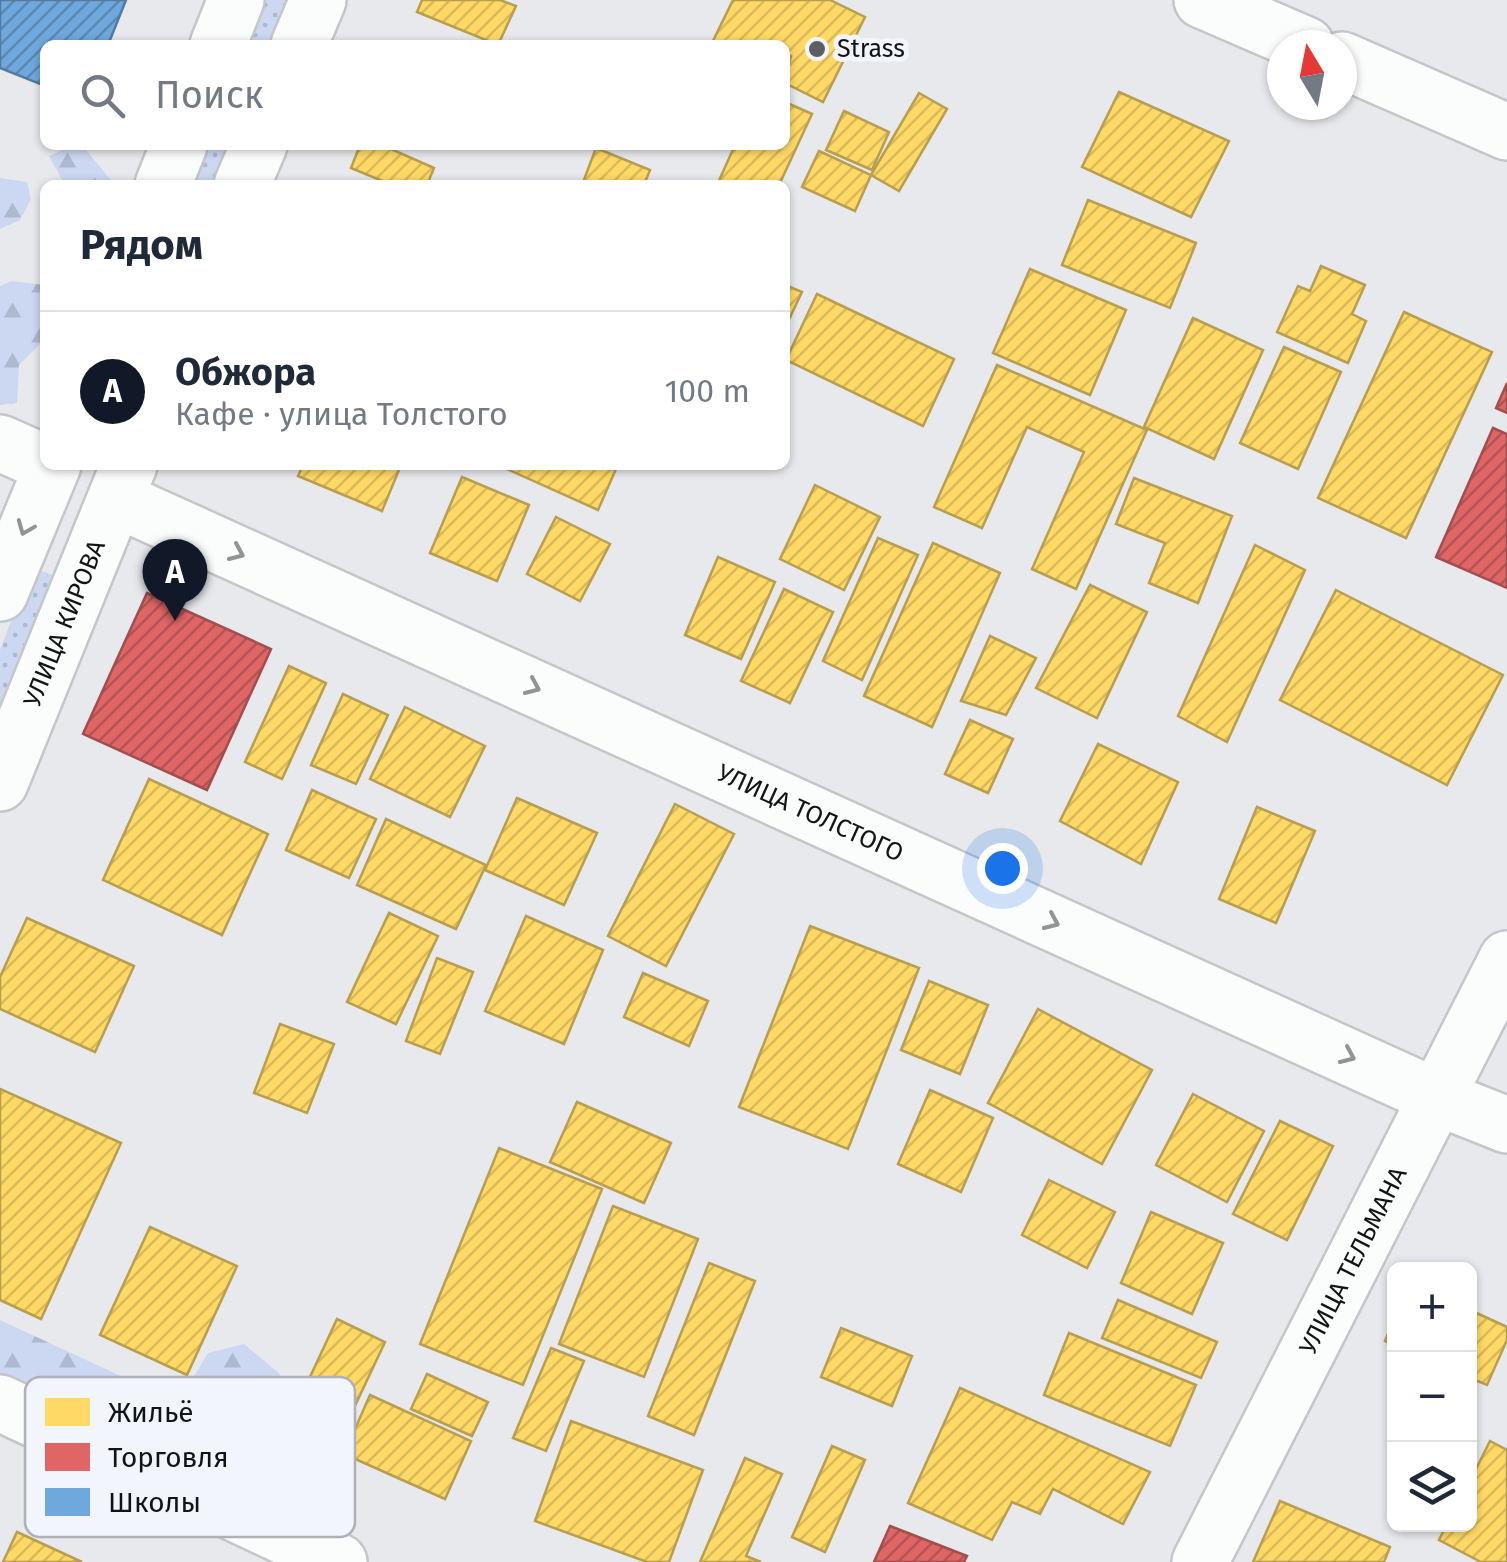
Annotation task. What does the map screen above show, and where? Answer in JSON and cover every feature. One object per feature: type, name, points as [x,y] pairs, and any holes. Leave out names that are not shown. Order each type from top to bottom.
[{"type":"street","points":[[220,40],[236,0]]},
{"type":"street","points":[[301,40],[318,0]]},
{"type":"street","points":[[1202,0],[1271,30]]},
{"type":"street","points":[[1357,67],[1507,132]]},
{"type":"street","points":[[165,180],[177,150]]},
{"type":"street","points":[[244,180],[257,150]]},
{"type":"street","points":[[0,443],[40,461]]},
{"type":"street","points":[[0,593],[48,470]]},
{"type":"street","name":"УЛИЦА КИРОВА","points":[[0,783],[122,482]]},
{"type":"street","name":"УЛИЦА ТОЛСТОГО","points":[[122,482],[1439,1098],[1507,1125]]},
{"type":"street","name":"УЛИЦА ТЕЛЬМАНА","points":[[1200,1562],[1507,959]]},
{"type":"street","points":[[0,1404],[25,1416]]},
{"type":"street","points":[[286,1537],[340,1562]]},
{"type":"green space","points":[[265,0],[294,0],[278,40],[249,40]]},
{"type":"green space","points":[[63,150],[86,150],[111,180],[62,180],[49,156]]},
{"type":"green space","points":[[204,150],[233,150],[221,180],[192,180]]},
{"type":"green space","points":[[0,178],[27,182],[31,199],[20,220],[0,229]]},
{"type":"green space","points":[[11,281],[40,284],[40,344],[19,365],[17,403],[0,405],[0,286]]},
{"type":"green space","points":[[32,567],[63,579],[0,740],[0,650]]},
{"type":"green space","points":[[0,1320],[123,1377],[25,1377],[25,1405],[0,1393]]},
{"type":"green space","points":[[244,1344],[280,1374],[194,1377],[208,1353]]},
{"type":"building: Жильё","points":[[422,0],[500,0],[516,6],[500,40],[486,40],[417,12]]},
{"type":"building: Жильё","name":"Strass","points":[[733,0],[830,0],[865,17],[823,102],[790,86],[790,40],[713,40]]},
{"type":"building: Жильё","points":[[1119,92],[1229,141],[1191,217],[1082,167]]},
{"type":"building: Жильё","points":[[919,93],[947,109],[899,191],[871,175]]},
{"type":"building: Жильё","points":[[790,104],[812,114],[781,180],[719,180],[733,150],[790,150]]},
{"type":"building: Жильё","points":[[844,111],[889,132],[872,170],[826,150]]},
{"type":"building: Жильё","points":[[358,150],[393,150],[434,168],[429,180],[380,180],[351,168]]},
{"type":"building: Жильё","points":[[595,150],[650,170],[646,180],[584,180]]},
{"type":"building: Жильё","points":[[819,151],[871,175],[855,211],[802,187]]},
{"type":"building: Жильё","points":[[1088,200],[1196,243],[1170,308],[1062,265]]},
{"type":"building: Жильё","points":[[1321,266],[1365,285],[1352,314],[1366,321],[1348,363],[1277,332],[1298,286],[1310,291]]},
{"type":"building: Жильё","points":[[1030,269],[1126,310],[1090,395],[993,353]]},
{"type":"building: Жильё","points":[[790,287],[802,292],[790,317]]},
{"type":"building: Жильё","points":[[817,294],[954,359],[923,426],[790,362],[790,351]]},
{"type":"building: Жильё","points":[[1404,312],[1492,352],[1406,538],[1318,498]]},
{"type":"building: Жильё","points":[[1193,318],[1263,350],[1214,459],[1144,427]]},
{"type":"building: Жильё","points":[[1284,347],[1341,372],[1298,469],[1240,443]]},
{"type":"building: Жильё","points":[[997,365],[1147,430],[1076,589],[1032,569],[1084,452],[1027,427],[982,528],[934,507]]},
{"type":"building: Жильё","points":[[301,470],[399,470],[382,511],[298,476]]},
{"type":"building: Жильё","points":[[509,470],[616,470],[598,510]]},
{"type":"building: Жильё","points":[[462,477],[529,505],[497,581],[430,553]]},
{"type":"building: Жильё","points":[[1134,478],[1232,516],[1198,603],[1149,583],[1165,543],[1116,524]]},
{"type":"building: Жильё","points":[[815,485],[880,517],[844,590],[780,559]]},
{"type":"building: Жильё","points":[[556,517],[610,544],[580,601],[527,574]]},
{"type":"building: Жильё","points":[[878,538],[918,555],[862,680],[823,661]]},
{"type":"building: Жильё","points":[[933,543],[1000,573],[932,727],[864,696]]},
{"type":"building: Жильё","points":[[1255,545],[1305,570],[1227,742],[1178,716]]},
{"type":"building: Жильё","points":[[718,557],[775,582],[741,659],[685,635]]},
{"type":"building: Жильё","points":[[1090,585],[1147,612],[1097,718],[1036,688]]},
{"type":"building: Жильё","points":[[784,589],[833,612],[790,703],[741,681]]},
{"type":"building: Жильё","points":[[1336,590],[1503,675],[1447,785],[1280,700]]},
{"type":"building: Жильё","points":[[990,636],[1036,658],[1006,715],[961,701]]},
{"type":"building: Жильё","points":[[289,666],[326,683],[282,779],[245,762]]},
{"type":"building: Жильё","points":[[343,694],[388,715],[356,784],[311,765]]},
{"type":"building: Жильё","points":[[405,707],[485,746],[450,817],[370,779]]},
{"type":"building: Жильё","points":[[970,720],[1013,739],[988,793],[945,774]]},
{"type":"building: Жильё","points":[[1098,744],[1178,782],[1141,864],[1060,821]]},
{"type":"building: Жильё","points":[[149,779],[268,834],[222,935],[103,880]]},
{"type":"building: Жильё","points":[[312,790],[376,819],[349,878],[286,850]]},
{"type":"building: Жильё","points":[[517,798],[597,833],[564,905],[485,870]]},
{"type":"building: Жильё","points":[[675,804],[734,834],[666,966],[608,936]]},
{"type":"building: Жильё","points":[[1257,807],[1315,831],[1276,923],[1219,899]]},
{"type":"building: Жильё","points":[[386,819],[486,865],[456,929],[357,885]]},
{"type":"building: Жильё","points":[[389,913],[438,936],[396,1024],[347,1002]]},
{"type":"building: Жильё","points":[[526,916],[603,950],[564,1044],[485,1011]]},
{"type":"building: Жильё","points":[[27,918],[134,966],[95,1052],[0,1009],[0,977]]},
{"type":"building: Жильё","points":[[810,926],[919,968],[848,1149],[739,1107]]},
{"type":"building: Жильё","points":[[437,958],[473,972],[440,1054],[406,1041]]},
{"type":"building: Жильё","points":[[643,973],[708,1001],[689,1046],[624,1017]]},
{"type":"building: Жильё","points":[[929,981],[988,1005],[960,1074],[901,1050]]},
{"type":"building: Жильё","points":[[1038,1009],[1152,1070],[1102,1164],[988,1103]]},
{"type":"building: Жильё","points":[[280,1024],[334,1044],[307,1113],[254,1093]]},
{"type":"building: Жильё","points":[[0,1089],[121,1143],[41,1319],[0,1300]]},
{"type":"building: Жильё","points":[[930,1090],[993,1118],[961,1192],[898,1164]]},
{"type":"building: Жильё","points":[[1193,1094],[1264,1131],[1227,1202],[1156,1165]]},
{"type":"building: Жильё","points":[[577,1102],[671,1143],[644,1203],[550,1162]]},
{"type":"building: Жильё","points":[[1280,1121],[1333,1146],[1287,1240],[1233,1214]]},
{"type":"building: Жильё","points":[[499,1148],[602,1189],[523,1385],[420,1344]]},
{"type":"building: Жильё","points":[[1049,1180],[1115,1212],[1087,1268],[1022,1235]]},
{"type":"building: Жильё","points":[[613,1206],[698,1239],[644,1377],[559,1344]]},
{"type":"building: Жильё","points":[[1151,1212],[1223,1243],[1192,1314],[1121,1283]]},
{"type":"building: Жильё","points":[[150,1227],[237,1266],[187,1375],[100,1335]]},
{"type":"building: Жильё","points":[[709,1263],[755,1281],[694,1435],[648,1416]]},
{"type":"building: Жильё","points":[[1118,1300],[1217,1342],[1201,1378],[1102,1338]]},
{"type":"building: Жильё","points":[[1477,1313],[1507,1327],[1507,1340],[1487,1385],[1477,1381]]},
{"type":"building: Жильё","points":[[337,1319],[385,1342],[355,1406],[355,1377],[310,1377]]},
{"type":"building: Жильё","points":[[841,1328],[912,1356],[892,1406],[821,1377]]},
{"type":"building: Жильё","points":[[1069,1333],[1196,1385],[1170,1446],[1044,1395]]},
{"type":"building: Жильё","points":[[551,1348],[584,1361],[546,1451],[513,1438]]},
{"type":"building: Жильё","points":[[427,1374],[488,1402],[472,1436],[411,1409]]},
{"type":"building: Жильё","points":[[960,1388],[1150,1472],[1123,1524],[1053,1489],[1040,1514],[1012,1502],[992,1540],[908,1503]]},
{"type":"building: Жильё","points":[[370,1395],[471,1441],[445,1499],[355,1459],[355,1429]]},
{"type":"building: Жильё","points":[[571,1421],[703,1470],[669,1562],[647,1562],[535,1521]]},
{"type":"building: Жильё","points":[[1490,1441],[1507,1450],[1507,1562],[1481,1562],[1439,1540],[1443,1532],[1477,1532],[1477,1467]]},
{"type":"building: Жильё","points":[[832,1446],[865,1460],[825,1552],[792,1537]]},
{"type":"building: Жильё","points":[[745,1458],[782,1474],[746,1556],[761,1562],[700,1562]]},
{"type":"building: Жильё","points":[[1280,1501],[1390,1547],[1384,1562],[1253,1562]]},
{"type":"building: Жильё","points":[[17,1532],[82,1562],[3,1562]]},
{"type":"building: Торговля","points":[[1507,383],[1507,413],[1496,408]]},
{"type":"building: Торговля","points":[[1493,428],[1507,434],[1507,588],[1436,557]]},
{"type":"building: Торговля","points":[[147,593],[271,649],[207,790],[83,734]]},
{"type":"building: Торговля","points":[[890,1526],[967,1556],[964,1562],[874,1562]]},
{"type":"building: Школы","points":[[0,0],[126,0],[110,40],[40,40],[40,84],[0,68]]},
{"type":"place","name":"Strass","points":[[817,49]]},
{"type":"place","name":"Обжора","points":[[175,621]]}]
